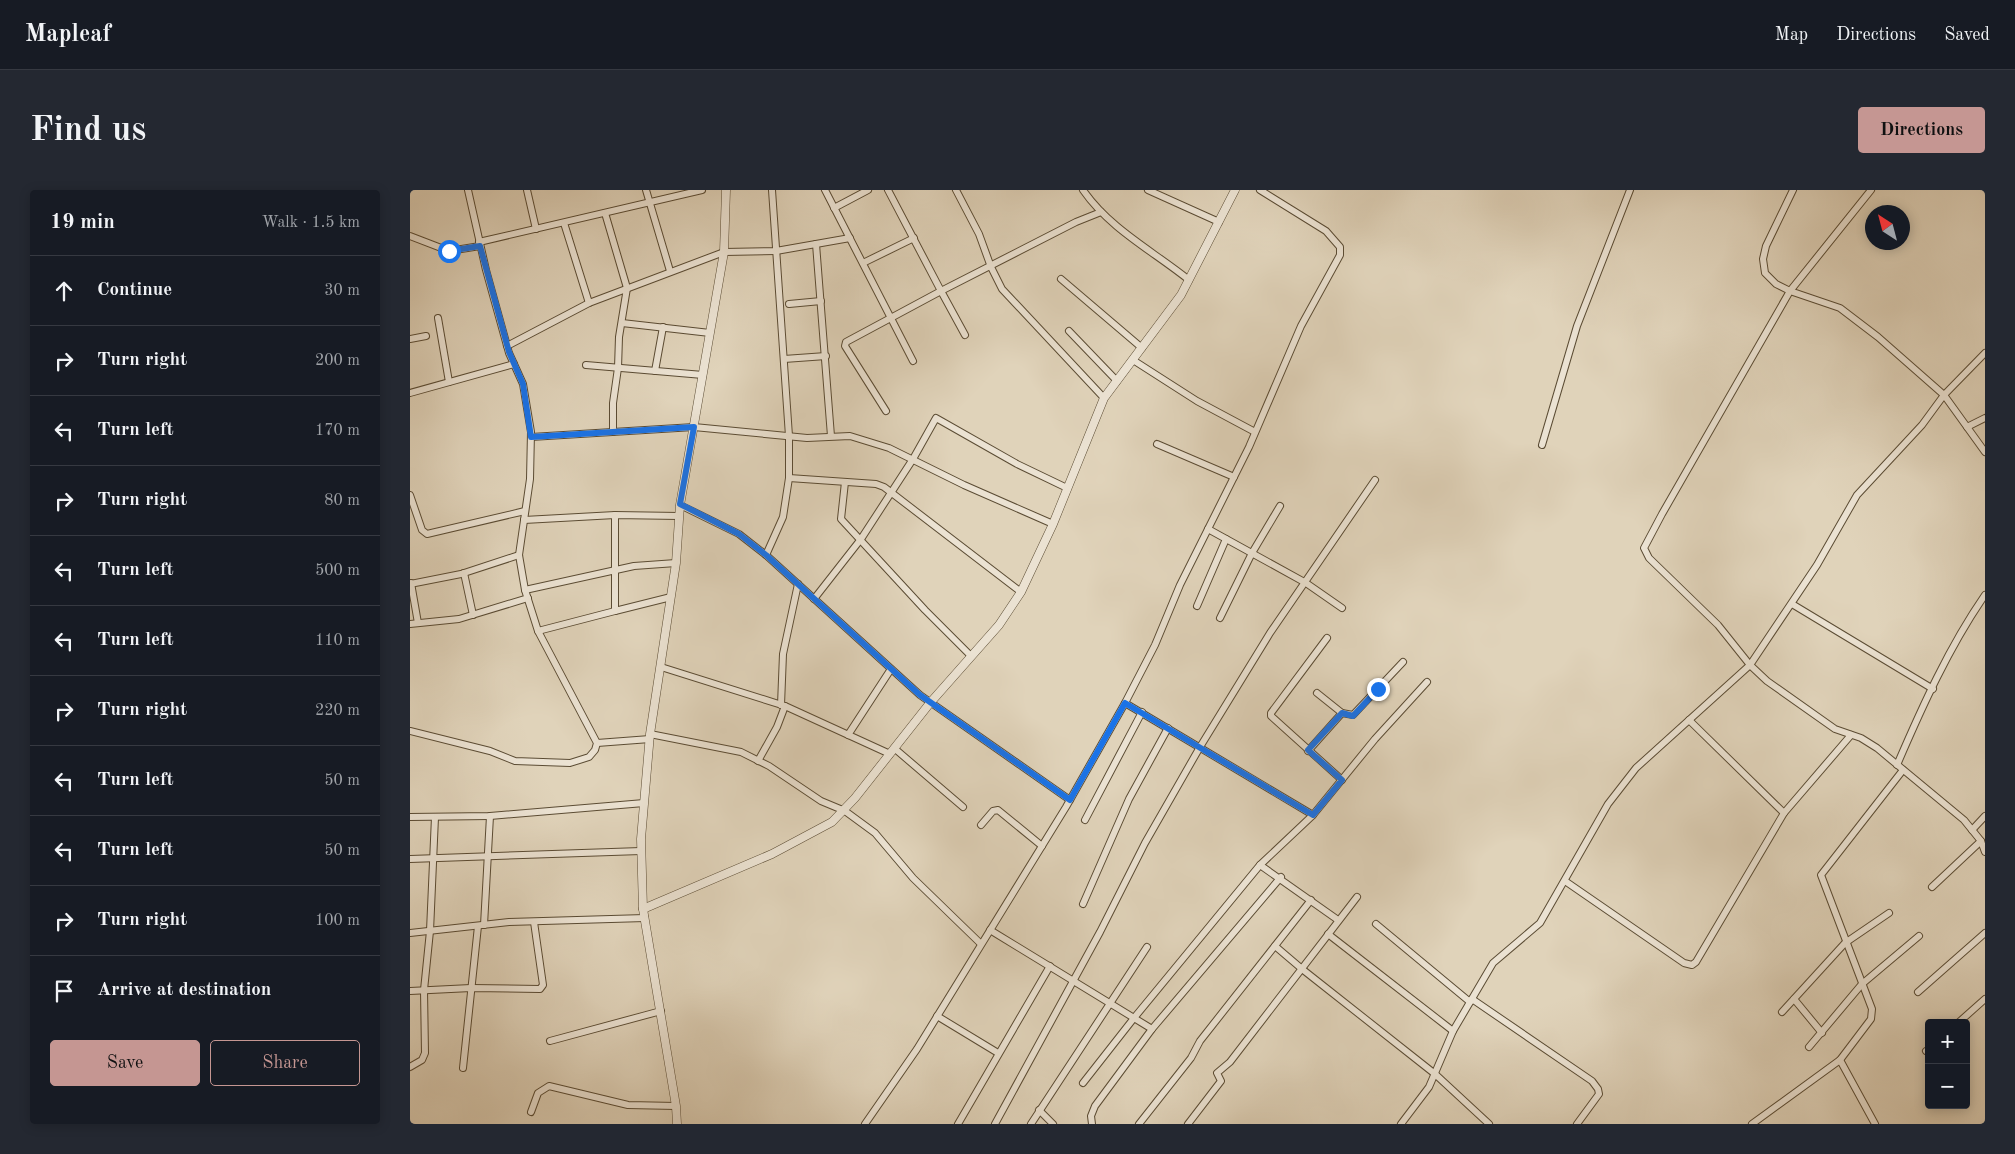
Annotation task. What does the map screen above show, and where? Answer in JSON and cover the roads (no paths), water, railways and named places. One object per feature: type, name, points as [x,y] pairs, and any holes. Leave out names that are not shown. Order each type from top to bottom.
[{"type":"street","points":[[468,190],[507,346],[523,384],[531,437],[530,478],[519,556],[525,590],[538,631],[597,742]]},
{"type":"street","points":[[527,190],[536,229]]},
{"type":"street","points":[[646,190],[670,271]]},
{"type":"street","points":[[410,236],[449,251],[649,201],[702,190]]},
{"type":"street","points":[[677,1124],[676,1106],[643,909],[641,851],[650,737],[672,597],[680,504],[724,252],[726,190]]},
{"type":"street","points":[[766,555],[783,517],[788,478],[789,436],[772,190]]},
{"type":"street","points":[[825,190],[913,361]]},
{"type":"street","points":[[834,208],[868,190]]},
{"type":"street","points":[[888,190],[965,335]]},
{"type":"street","points":[[956,190],[979,234],[991,267],[1002,289],[1104,398]]},
{"type":"street","points":[[1083,190],[1101,212],[1190,280]]},
{"type":"street","points":[[1148,190],[1219,222]]},
{"type":"street","points":[[643,909],[772,854],[832,822],[845,811],[930,702],[999,625],[1021,592],[1053,524],[1104,398],[1190,280],[1234,190]]},
{"type":"street","points":[[864,1124],[937,1016],[1070,800],[1125,703],[1155,645],[1180,586],[1255,432],[1301,326],[1340,255],[1340,247],[1326,231],[1260,190]]},
{"type":"street","points":[[1542,445],[1577,326],[1630,190]]},
{"type":"street","points":[[1794,190],[1772,229],[1763,259],[1765,272],[1776,284],[1790,291],[1840,308],[1878,337],[1944,395],[1985,452]]},
{"type":"street","points":[[1871,190],[1790,291],[1644,548],[1649,558],[1718,625],[1750,665],[1767,682],[1835,729],[1878,748],[1964,820],[1981,841],[1985,852]]},
{"type":"street","points":[[886,411],[845,346],[846,342],[1076,222],[1101,212]]},
{"type":"street","points":[[604,213],[627,288],[613,403],[613,432]]},
{"type":"street","points":[[564,223],[589,303]]},
{"type":"street","points":[[507,346],[589,303],[724,252],[776,250],[850,238]]},
{"type":"street","points":[[863,263],[914,238]]},
{"type":"street","points":[[816,244],[831,436]]},
{"type":"street","points":[[1061,279],[1142,348]]},
{"type":"street","points":[[789,304],[821,301]]},
{"type":"street","points":[[438,318],[449,382]]},
{"type":"street","points":[[622,323],[710,333]]},
{"type":"street","points":[[655,371],[663,327]]},
{"type":"street","points":[[1069,331],[1117,381]]},
{"type":"street","points":[[410,339],[426,336]]},
{"type":"street","points":[[1401,1124],[1429,1087],[1453,1031],[1493,963],[1540,923],[1608,804],[1636,768],[1750,665],[1817,565],[1857,495],[1922,425],[1944,395],[1985,353]]},
{"type":"street","points":[[784,359],[826,356]]},
{"type":"street","points":[[1133,360],[1197,401],[1255,432]]},
{"type":"street","points":[[410,393],[514,364]]},
{"type":"street","points":[[586,365],[703,375]]},
{"type":"street","points":[[814,599],[861,539],[913,460],[936,418],[1017,464],[1067,488]]},
{"type":"street","points":[[1967,427],[1985,418]]},
{"type":"street","points":[[531,437],[694,427],[789,436],[850,436],[889,448],[1053,524]]},
{"type":"street","points":[[1157,444],[1234,476]]},
{"type":"street","points":[[788,478],[876,484],[892,492],[1021,592]]},
{"type":"street","points":[[995,1124],[1145,843],[1200,747],[1270,633],[1375,480]]},
{"type":"street","points":[[845,482],[841,519],[924,610],[971,656]]},
{"type":"street","points":[[410,495],[422,530],[428,534],[525,511]]},
{"type":"street","points":[[680,504],[739,534],[766,555],[930,702],[1070,800]]},
{"type":"street","points":[[1220,618],[1252,553],[1280,506]]},
{"type":"street","points":[[524,520],[614,515],[679,516]]},
{"type":"street","points":[[614,515],[615,611]]},
{"type":"street","points":[[1208,529],[1306,583],[1342,608]]},
{"type":"street","points":[[1197,606],[1226,539]]},
{"type":"street","points":[[418,623],[411,584],[464,573],[519,556]]},
{"type":"street","points":[[525,590],[634,566],[676,563]]},
{"type":"street","points":[[464,573],[473,615]]},
{"type":"street","points":[[758,761],[772,737],[783,705],[783,654],[798,584]]},
{"type":"street","points":[[1897,765],[1924,705],[1972,614],[1985,595]]},
{"type":"street","points":[[538,631],[672,597]]},
{"type":"street","points":[[410,624],[460,619],[528,598]]},
{"type":"street","points":[[1792,604],[1933,689]]},
{"type":"street","points":[[1327,638],[1271,713],[1273,720],[1342,780]]},
{"type":"street","points":[[1318,693],[1342,713],[1353,716],[1404,662]]},
{"type":"street","points":[[661,667],[783,705],[848,735],[892,751],[963,807]]},
{"type":"street","points":[[848,735],[891,669]]},
{"type":"street","points":[[1083,1083],[1260,864],[1313,815],[1427,682]]},
{"type":"street","points":[[1125,703],[1313,815]]},
{"type":"street","points":[[1085,820],[1142,712]]},
{"type":"street","points":[[1308,750],[1342,713]]},
{"type":"street","points":[[1689,720],[1784,813]]},
{"type":"street","points":[[1083,904],[1129,799],[1168,728]]},
{"type":"street","points":[[410,731],[490,751],[515,761],[570,763],[589,757],[597,742]]},
{"type":"street","points":[[1565,881],[1684,963],[1692,965],[1696,962],[1784,813],[1851,735]]},
{"type":"street","points":[[597,742],[650,737],[740,752],[758,761],[821,802],[845,811],[875,833],[913,878],[981,944]]},
{"type":"street","points":[[1752,1124],[1840,1060],[1871,1019],[1872,1009],[1845,943],[1821,875],[1904,770]]},
{"type":"street","points":[[410,817],[490,816],[644,803]]},
{"type":"street","points":[[981,825],[993,812],[998,810],[1042,846]]},
{"type":"street","points":[[463,1068],[471,988],[481,926],[489,855],[490,816]]},
{"type":"street","points":[[1972,830],[1985,816]]},
{"type":"street","points":[[410,1067],[422,1060],[425,1053],[424,990],[430,931],[435,817]]},
{"type":"street","points":[[1932,887],[1981,841]]},
{"type":"street","points":[[410,859],[641,851]]},
{"type":"street","points":[[1260,864],[1338,920]]},
{"type":"street","points":[[1092,1124],[1090,1116],[1095,1106],[1152,1029],[1281,878]]},
{"type":"street","points":[[1188,1124],[1221,1081],[1216,1073],[1230,1062],[1338,920],[1357,898]]},
{"type":"street","points":[[1139,1124],[1312,900]]},
{"type":"street","points":[[1782,1012],[1845,943],[1889,913]]},
{"type":"street","points":[[410,933],[534,922],[645,918]]},
{"type":"street","points":[[410,991],[471,988],[540,989],[543,985],[534,922]]},
{"type":"street","points":[[1376,924],[1471,1001],[1592,1082],[1599,1094],[1577,1124]]},
{"type":"street","points":[[990,930],[1152,1029]]},
{"type":"street","points":[[1918,992],[1985,933]]},
{"type":"street","points":[[1328,934],[1453,1031]]},
{"type":"street","points":[[1809,1047],[1862,984],[1919,936]]},
{"type":"street","points":[[1275,946],[1434,1074],[1489,1124]]},
{"type":"street","points":[[1031,1124],[1147,947]]},
{"type":"street","points":[[958,1124],[1050,966]]},
{"type":"street","points":[[1794,999],[1822,1033]]},
{"type":"street","points":[[1962,1019],[1985,999]]},
{"type":"street","points":[[550,1041],[661,1012]]},
{"type":"street","points":[[937,1016],[998,1053]]},
{"type":"street","points":[[1840,1060],[1875,1124]]},
{"type":"street","points":[[531,1112],[538,1093],[549,1086],[628,1105],[676,1106]]},
{"type":"street","points":[[1039,1110],[1053,1124]]}]
